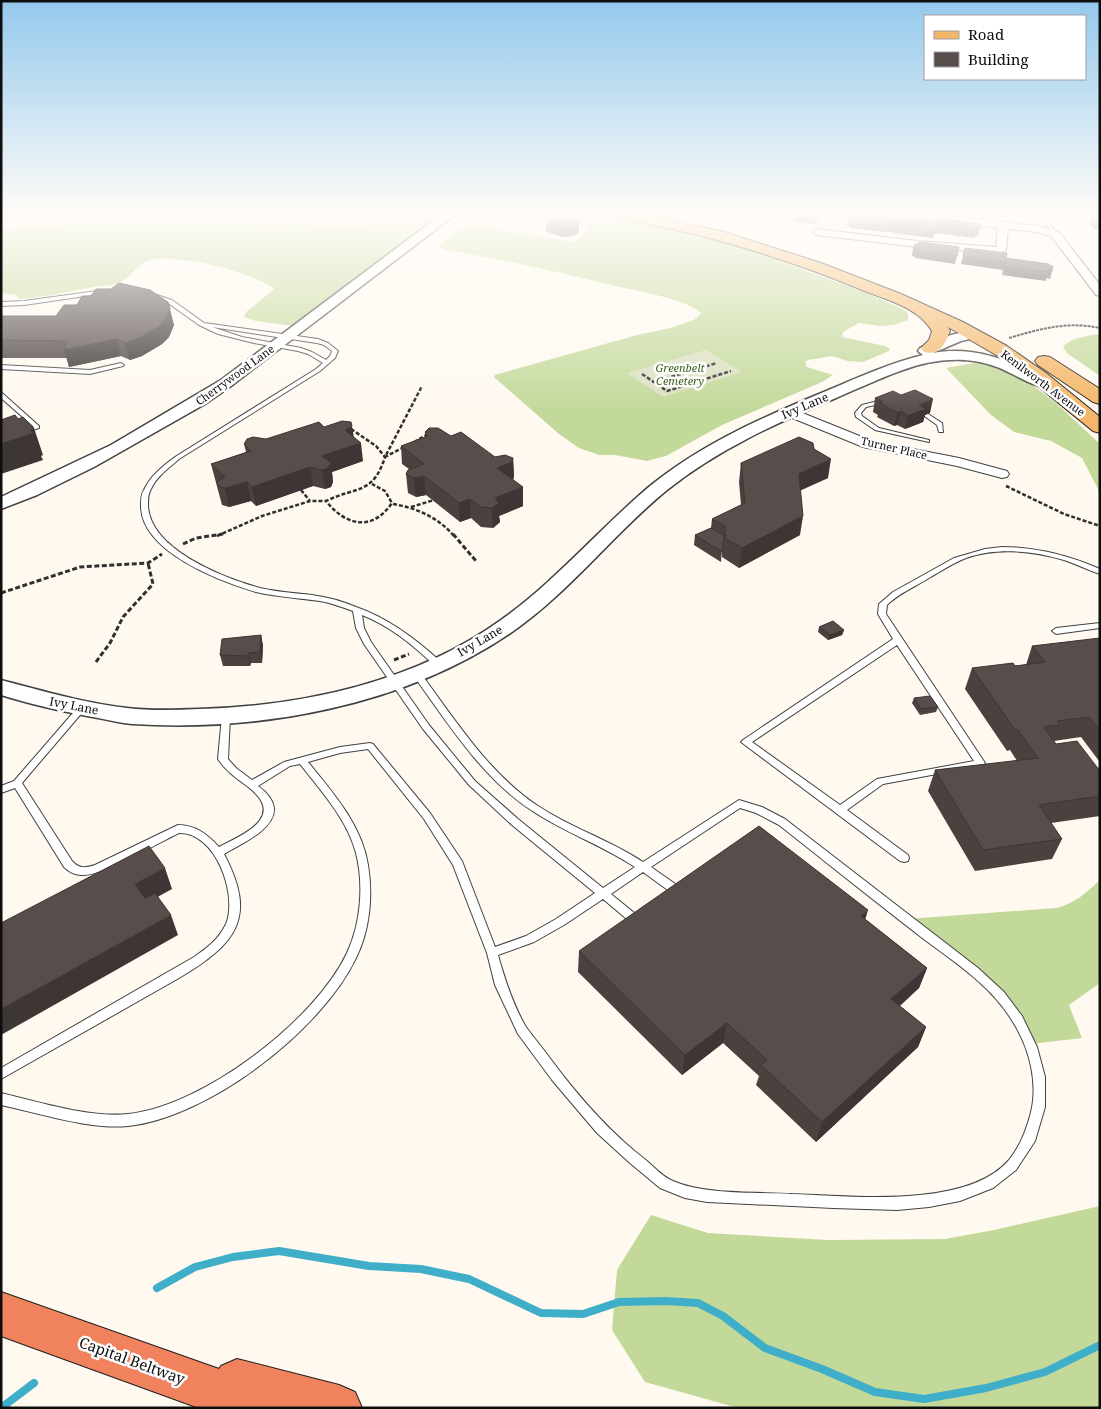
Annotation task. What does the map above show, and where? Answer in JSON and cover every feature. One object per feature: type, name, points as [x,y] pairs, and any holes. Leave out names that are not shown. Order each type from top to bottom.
[{"type":"highway","name":"Capital Beltway","points":[[1,1314],[263,1408]]},
{"type":"highway","points":[[90,1346],[339,1408]]},
{"type":"main road","name":"Kenilworth Avenue","points":[[851,280],[919,308],[973,334],[1019,362],[1100,427]]},
{"type":"main road","name":"Kenilworth Avenue","points":[[883,280],[939,302],[1009,338],[1100,398]]},
{"type":"main road","points":[[919,308],[935,321],[941,332],[937,343],[930,348]]},
{"type":"main road","points":[[973,334],[994,338],[1028,351]]},
{"type":"street","name":"Cherrywood Lane","points":[[1,504],[115,450],[172,418],[226,383],[364,280]]},
{"type":"street","points":[[1090,280],[1100,293]]},
{"type":"street","name":"Ivy Lane","points":[[1,687],[61,704],[128,716],[204,718],[305,705],[394,682],[413,663],[438,664],[481,642],[517,619],[542,599],[620,522],[658,489],[681,471],[732,439],[889,370],[930,348],[973,334]]},
{"type":"street","name":"Ivy Lane","points":[[889,370],[931,358],[966,356],[1002,363],[1048,386]]},
{"type":"street","name":"Turner Place","points":[[790,412],[868,444],[959,462],[1002,479]]},
{"type":"lane","points":[[1,304],[114,292]]},
{"type":"lane","points":[[143,294],[176,303],[201,324],[223,334],[282,341],[318,341],[332,347],[335,351],[333,357],[327,363],[164,467],[145,494],[144,508],[148,522],[164,541],[190,562],[213,574],[258,590],[329,601],[385,622],[425,651],[438,664]]},
{"type":"lane","points":[[201,324],[282,341],[304,350],[327,363]]},
{"type":"lane","points":[[1,367],[90,372],[121,365]]},
{"type":"lane","points":[[1,394],[37,427],[1,438]]},
{"type":"lane","points":[[894,402],[878,401],[864,406],[858,413],[862,421],[887,433],[927,442]]},
{"type":"lane","points":[[925,414],[940,424],[941,431]]},
{"type":"lane","points":[[840,810],[880,781],[980,763],[898,640],[882,614],[882,604],[938,570],[968,555],[1001,549],[1036,551],[1071,560],[1100,572]]},
{"type":"lane","points":[[357,611],[360,628],[366,642],[426,727],[472,783],[515,822],[643,926]]},
{"type":"lane","points":[[1056,631],[1100,625]]},
{"type":"lane","points":[[898,640],[746,742],[904,858]]},
{"type":"lane","points":[[413,663],[456,729],[497,776],[519,796],[547,816],[614,848],[644,867],[684,897]]},
{"type":"lane","points":[[1,790],[17,783],[82,708]]},
{"type":"lane","points":[[218,852],[261,828],[268,817],[269,806],[267,800],[252,785],[237,776],[223,760],[226,716]]},
{"type":"lane","points":[[252,785],[287,764],[340,750],[370,746],[427,816],[458,864],[492,953],[501,985],[522,1030],[556,1076],[601,1129],[665,1184],[685,1192],[707,1196],[800,1201],[913,1204],[951,1199],[987,1185],[1006,1172],[1021,1156],[1034,1132],[1040,1098],[1038,1070],[1030,1044],[1017,1018],[1000,995],[950,953],[787,826],[759,810],[739,804],[560,922],[530,939],[492,953]]},
{"type":"lane","points":[[1,1099],[109,1120],[129,1120],[148,1116],[182,1104],[233,1077],[280,1043],[319,1005],[352,956],[364,911],[364,869],[354,834],[302,760]]},
{"type":"lane","points":[[1,1074],[166,980],[198,959],[225,937],[236,904],[235,887],[218,852],[194,832],[184,828],[178,829],[99,868],[88,872],[78,872],[72,869],[17,783]]},
{"type":"path","points":[[1009,338],[1046,326],[1064,324],[1082,324],[1100,328]]},
{"type":"path","points":[[653,382],[717,363]]},
{"type":"path","points":[[642,374],[667,391],[731,371]]},
{"type":"path","points":[[372,484],[380,472],[385,457],[422,386]]},
{"type":"path","points":[[350,428],[376,446],[385,457]]},
{"type":"path","points":[[413,442],[433,432]]},
{"type":"path","points":[[385,457],[406,446]]},
{"type":"path","points":[[1002,479],[1064,514],[1100,526]]},
{"type":"path","points":[[372,484],[384,489],[390,496],[392,504],[388,511],[376,520],[354,523],[336,514],[326,501],[337,494],[372,484]]},
{"type":"path","points":[[301,490],[310,501]]},
{"type":"path","points":[[410,507],[434,500]]},
{"type":"path","points":[[392,504],[410,507],[444,524],[476,561]]},
{"type":"path","points":[[96,662],[110,643],[123,617],[153,584],[148,563]]},
{"type":"path","points":[[392,660],[413,663]]},
{"type":"green space","points":[[1,280],[125,280],[113,285],[18,299],[17,295],[1,293]]},
{"type":"green space","points":[[257,280],[364,280],[301,327],[256,321],[244,317],[246,312],[274,288]]},
{"type":"green space","points":[[590,280],[831,280],[903,309],[908,313],[908,320],[894,325],[879,326],[859,323],[843,332],[842,337],[885,346],[890,349],[889,351],[863,362],[848,361],[832,356],[808,360],[805,362],[807,367],[833,375],[822,382],[722,425],[666,456],[647,461],[615,455],[599,455],[579,448],[559,434],[494,377],[495,375],[637,335],[670,328],[694,320],[701,314],[693,307],[662,296]]},
{"type":"green space","points":[[1096,334],[1100,335],[1100,376],[1067,353],[1063,346],[1074,339]]},
{"type":"green space","name":"Greenbelt Cemetery","points":[[706,350],[742,372],[663,397],[627,373]]},
{"type":"green space","points":[[980,362],[1018,374],[1057,404],[1100,444],[1100,493],[1082,458],[1051,441],[1014,432],[991,415],[946,368]]},
{"type":"green space","points":[[1100,880],[1100,983],[1069,1005],[1082,1038],[1031,1044],[1000,995],[907,919],[1056,908],[1074,901],[1085,894]]},
{"type":"green space","points":[[1100,1206],[1100,1408],[738,1408],[645,1382],[612,1330],[617,1270],[651,1215],[708,1233],[828,1240],[945,1239]]},
{"type":"building","points":[[119,283],[150,290],[168,302],[170,309],[165,320],[158,327],[137,339],[125,343],[117,339],[64,350],[67,341],[1,340],[1,316],[56,316],[64,305],[77,305],[82,296],[91,296],[96,289],[111,289]]},
{"type":"building","points":[[915,390],[933,399],[919,405],[926,409],[908,416],[901,411],[898,413],[875,398],[893,391],[901,395]]},
{"type":"building","points":[[15,415],[18,419],[23,417],[34,428],[30,430],[34,433],[1,444],[1,420]]},
{"type":"building","points":[[342,421],[351,422],[352,426],[345,430],[361,443],[322,456],[331,463],[328,468],[322,470],[310,467],[252,487],[247,482],[225,488],[218,486],[217,482],[225,477],[211,464],[251,451],[244,444],[247,439],[253,437],[266,439],[319,422],[324,427]]},
{"type":"building","points":[[429,428],[438,428],[451,436],[461,432],[495,457],[505,455],[513,458],[512,462],[497,468],[523,487],[495,498],[499,503],[492,508],[480,507],[470,499],[459,503],[424,476],[414,478],[406,474],[408,470],[424,464],[401,446],[428,436],[425,432]]},
{"type":"building","points":[[799,437],[813,443],[814,449],[831,459],[799,474],[803,516],[742,548],[725,538],[725,526],[712,519],[745,503],[741,463]]},
{"type":"building","points":[[711,528],[724,535],[722,552],[695,535]]},
{"type":"building","points":[[833,621],[844,630],[830,635],[819,627]]},
{"type":"building","points":[[261,635],[260,652],[248,653],[248,656],[220,655],[222,639]]},
{"type":"building","points":[[1100,638],[1100,730],[1089,717],[1057,721],[1060,725],[1044,727],[1056,744],[1077,741],[1100,771],[1100,796],[1039,805],[1062,839],[983,850],[935,770],[1038,758],[1018,730],[1015,730],[972,668],[1013,663],[1015,666],[1045,662],[1032,646]]},
{"type":"building","points":[[930,696],[938,707],[921,709],[914,698]]},
{"type":"building","points":[[759,826],[868,910],[861,916],[927,968],[891,999],[926,1027],[822,1122],[761,1065],[767,1060],[727,1023],[685,1055],[579,951]]},
{"type":"building","points":[[149,846],[165,868],[135,884],[145,898],[155,893],[171,915],[1,1009],[1,923]]},
{"type":"waterway","points":[[157,1288],[195,1267],[233,1257],[279,1251],[369,1266],[421,1269],[469,1279],[541,1313],[583,1314],[619,1302],[665,1301],[698,1303],[723,1316],[765,1348],[822,1369],[875,1392],[924,1399],[986,1388],[1045,1372],[1100,1345]]},
{"type":"waterway","points":[[1,1408],[34,1383]]}]
